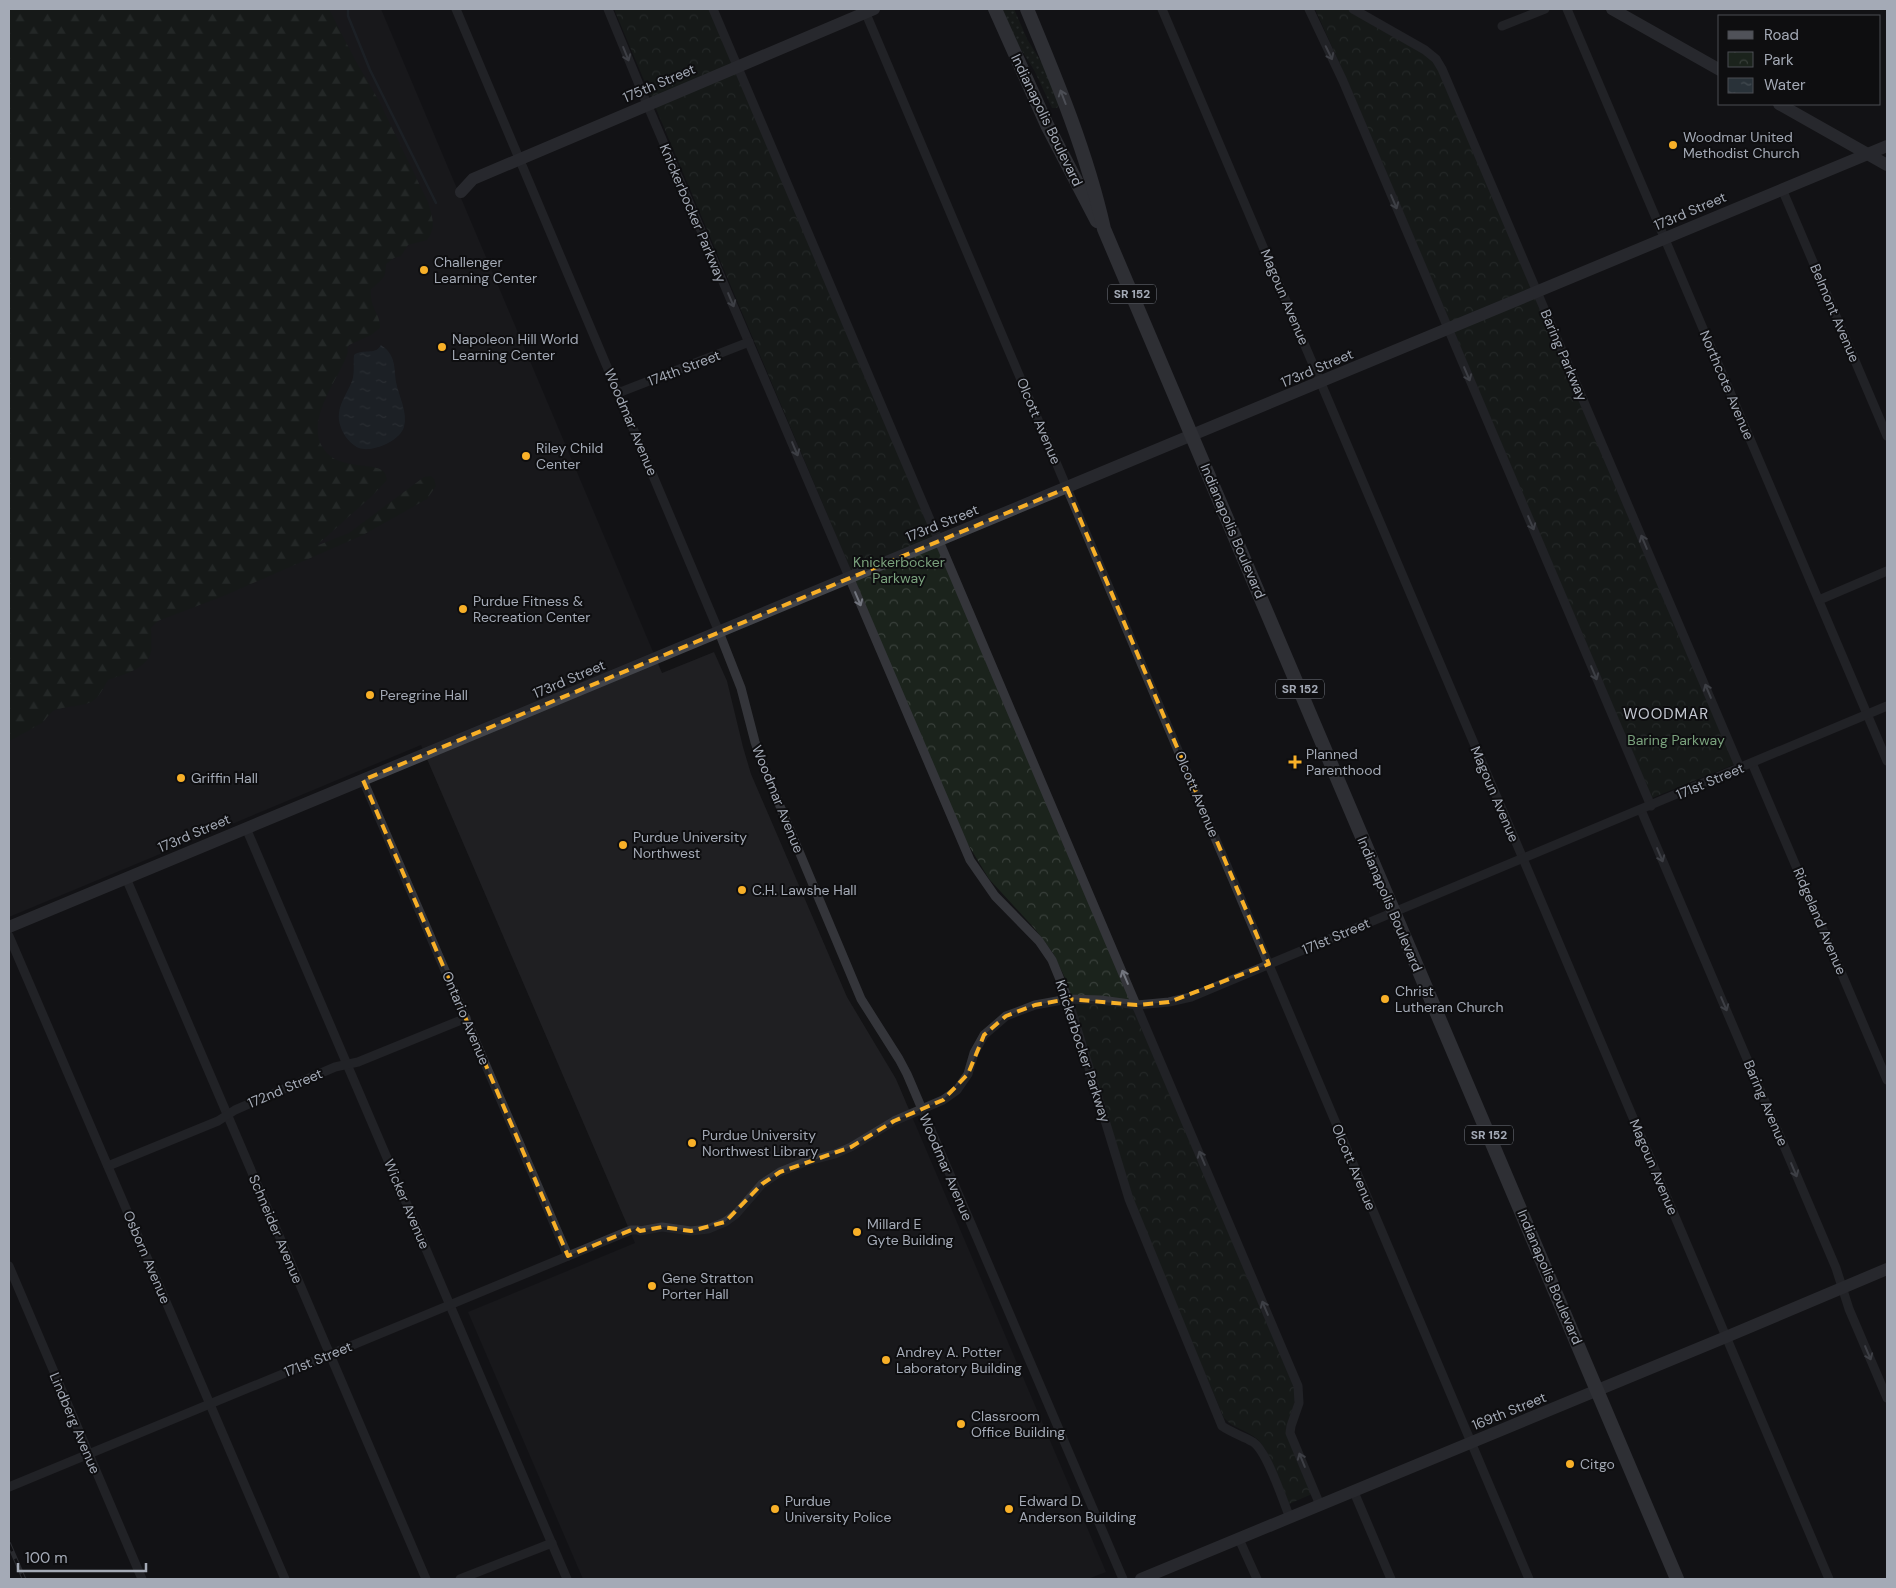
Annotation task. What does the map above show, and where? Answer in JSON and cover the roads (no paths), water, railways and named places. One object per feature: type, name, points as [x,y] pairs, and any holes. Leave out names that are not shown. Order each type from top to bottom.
[{"type":"main road","name":"Indianapolis Boulevard","points":[[994,9],[1047,125],[1097,220],[1104,229]]},
{"type":"main road","name":"Indianapolis Boulevard","points":[[1028,9],[1070,116],[1097,198],[1104,229],[1677,1579]]},
{"type":"main road","points":[[1047,125],[1070,116]]},
{"type":"main road","points":[[1068,167],[1085,160]]},
{"type":"street","name":"Woodmar Avenue","points":[[456,9],[719,632],[741,688],[764,768],[861,999],[900,1058],[1123,1579]]},
{"type":"street","name":"Knickerbocker Parkway","points":[[608,9],[970,860],[995,896],[1043,947],[1052,960],[1068,999],[1129,1199],[1222,1426],[1233,1434],[1254,1442],[1264,1453],[1290,1518]]},
{"type":"street","points":[[713,9],[1298,1386],[1299,1403],[1290,1433],[1320,1506]]},
{"type":"street","name":"Magoun Avenue","points":[[1162,9],[1829,1579]]},
{"type":"street","points":[[1309,9],[1343,81],[1651,806]]},
{"type":"street","name":"Baring Parkway","points":[[1354,9],[1426,50],[1436,59],[1740,768]]},
{"type":"street","points":[[1502,26],[1546,9]]},
{"type":"street","name":"Northcote Avenue","points":[[1567,9],[1887,761]]},
{"type":"street","points":[[1612,9],[1718,69]]},
{"type":"street","name":"175th Street","points":[[461,192],[473,179],[868,10]]},
{"type":"street","name":"Olcott Avenue","points":[[868,10],[1067,488],[1530,1579]]},
{"type":"street","points":[[1781,105],[1887,165]]},
{"type":"street","name":"173rd Street","points":[[9,927],[1887,146]]},
{"type":"street","name":"Belmont Avenue","points":[[1782,189],[1887,436]]},
{"type":"street","name":"174th Street","points":[[618,393],[749,342]]},
{"type":"street","points":[[1819,600],[1887,571]]},
{"type":"street","name":"171st Street","points":[[9,1487],[634,1229],[640,1231],[662,1227],[691,1231],[708,1229],[725,1222],[736,1214],[762,1184],[780,1172],[852,1147],[881,1128],[943,1100],[957,1090],[968,1074],[974,1054],[984,1035],[1006,1016],[1035,1005],[1068,999],[1101,1000],[1137,1005],[1169,1002],[1191,997],[1887,706]]},
{"type":"street","name":"Ridgeland Avenue","points":[[1752,763],[1887,1080]]},
{"type":"street","name":"Ontario Avenue","points":[[363,780],[568,1256]]},
{"type":"street","name":"Baring Avenue","points":[[1641,810],[1836,1268],[1849,1308],[1887,1398]]},
{"type":"street","name":"Wicker Avenue","points":[[246,828],[567,1579]]},
{"type":"street","name":"Schneider Avenue","points":[[126,878],[426,1579]]},
{"type":"street","name":"Osborn Avenue","points":[[9,936],[284,1579]]},
{"type":"street","name":"172nd Street","points":[[108,1166],[218,1121],[235,1110],[327,1071],[358,1062],[466,1018]]},
{"type":"street","name":"Lindberg Avenue","points":[[9,1266],[142,1579]]},
{"type":"street","name":"169th Street","points":[[1141,1579],[1726,1338],[1887,1269]]},
{"type":"street","points":[[1354,1492],[1391,1579]]},
{"type":"street","points":[[1240,1539],[1257,1579]]},
{"type":"street","points":[[460,1579],[552,1543]]},
{"type":"water","points":[[381,345],[392,357],[396,382],[404,410],[404,427],[397,437],[385,445],[371,449],[359,448],[344,434],[341,428],[339,413],[353,378],[354,355],[376,350]]},
{"type":"waterway","points":[[348,9],[348,16],[370,70],[436,203]]},
{"type":"railway","points":[[9,1544],[24,1579]]},
{"type":"place","name":"Woodmar United Methodist Church","points":[[1673,145]]},
{"type":"place","name":"Challenger Learning Center","points":[[424,270]]},
{"type":"place","name":"Napoleon Hill World Learning Center","points":[[442,347]]},
{"type":"place","name":"Riley Child Center","points":[[526,456]]},
{"type":"place","name":"Purdue Fitness & Recreation Center","points":[[463,609]]},
{"type":"place","name":"Peregrine Hall","points":[[370,695]]},
{"type":"place","name":"Planned Parenthood","points":[[1295,762]]},
{"type":"place","name":"Griffin Hall","points":[[181,778]]},
{"type":"place","name":"Purdue University Northwest","points":[[623,845]]},
{"type":"place","name":"C.H. Lawshe Hall","points":[[742,890]]},
{"type":"place","name":"Christ Lutheran Church","points":[[1385,999]]},
{"type":"place","name":"Purdue University Northwest Library","points":[[692,1143]]},
{"type":"place","name":"Millard E Gyte Building","points":[[857,1232]]},
{"type":"place","name":"Gene Stratton Porter Hall","points":[[652,1286]]},
{"type":"place","name":"Andrey A. Potter Laboratory Building","points":[[886,1360]]},
{"type":"place","name":"Classroom Office Building","points":[[961,1424]]},
{"type":"place","name":"Citgo","points":[[1570,1464]]},
{"type":"place","name":"Purdue University Police","points":[[775,1509]]},
{"type":"place","name":"Edward D. Anderson Building","points":[[1009,1509]]},
{"type":"district","name":"WOODMAR","points":[[1666,714]]}]
